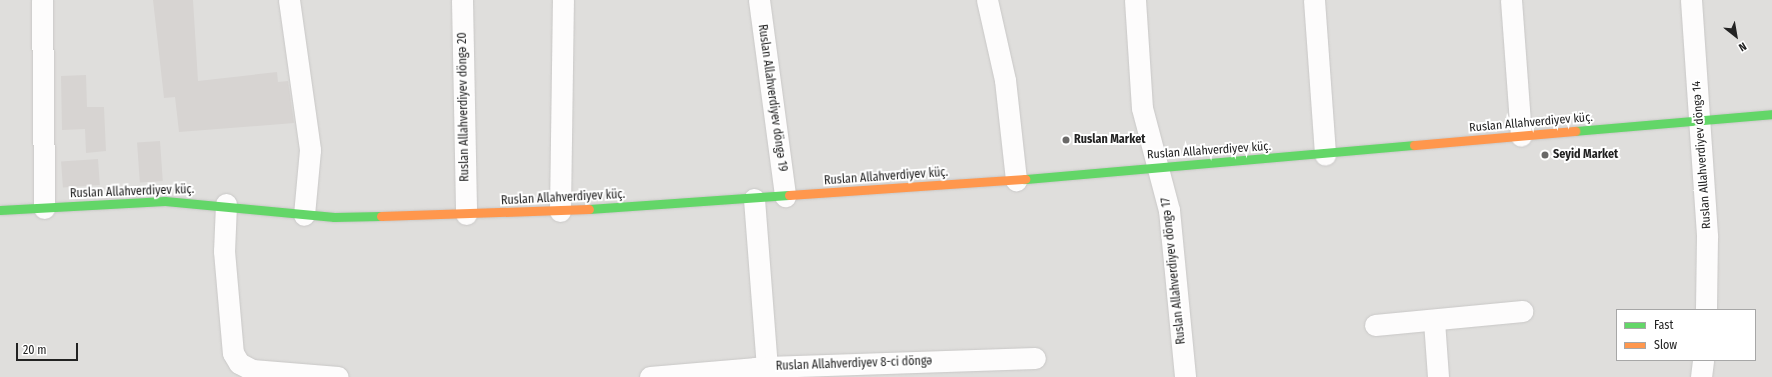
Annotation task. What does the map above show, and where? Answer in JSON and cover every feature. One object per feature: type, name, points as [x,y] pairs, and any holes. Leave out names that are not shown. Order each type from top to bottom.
[{"type":"street","points":[[42,0],[44,208]]},
{"type":"street","points":[[289,0],[310,150],[304,215]]},
{"type":"street","name":"Ruslan Allahverdiyev döngə 20","points":[[462,0],[466,214]]},
{"type":"street","points":[[560,211],[563,0]]},
{"type":"street","name":"Ruslan Allahverdiyev döngə 19","points":[[759,0],[785,196]]},
{"type":"street","points":[[987,0],[1006,80],[1016,180]]},
{"type":"street","name":"Ruslan Allahverdiyev döngə 17","points":[[1135,0],[1142,108],[1156,167],[1170,210],[1185,377]]},
{"type":"street","points":[[1314,0],[1325,155]]},
{"type":"street","points":[[1511,0],[1521,136]]},
{"type":"street","name":"Ruslan Allahverdiyev döngə 14","points":[[1691,0],[1707,237],[1706,309]]},
{"type":"street","name":"Ruslan Allahverdiyev küç.","points":[[0,210],[165,201],[226,204],[304,215],[466,214],[560,211],[1016,180],[1156,167],[1325,155],[1772,114]]},
{"type":"street","points":[[754,199],[767,366]]},
{"type":"street","points":[[226,204],[224,251],[233,353],[239,363],[252,370],[338,377]]},
{"type":"street","points":[[1376,325],[1434,321],[1522,311]]},
{"type":"street","points":[[1434,321],[1438,377]]},
{"type":"street","name":"Ruslan Allahverdiyev 8-ci döngə","points":[[650,377],[767,366],[1035,358]]},
{"type":"street","points":[[1702,377],[1703,361]]},
{"type":"shaded area","points":[[0,0],[1772,0],[1772,377],[0,377]]},
{"type":"building","points":[[153,0],[193,0],[198,81],[277,72],[278,82],[288,81],[294,123],[179,132],[175,97],[164,98]]},
{"type":"building","points":[[86,75],[87,107],[104,107],[106,151],[86,153],[85,129],[62,130],[61,76]]},
{"type":"building","points":[[160,141],[163,181],[140,183],[137,143]]},
{"type":"building","points":[[98,159],[100,185],[63,188],[61,162]]},
{"type":"traffic: fast","points":[[1575,131],[1772,114]]},
{"type":"traffic: fast","points":[[1025,179],[1414,145]]},
{"type":"traffic: fast","points":[[589,209],[789,195]]},
{"type":"traffic: fast","points":[[0,210],[165,201],[334,217],[381,216]]},
{"type":"traffic: slow","points":[[1414,145],[1575,131]]},
{"type":"traffic: slow","points":[[789,195],[1025,179]]},
{"type":"traffic: slow","points":[[381,216],[589,209]]},
{"type":"place","name":"Ruslan Market","points":[[1066,140]]},
{"type":"place","name":"Seyid Market","points":[[1545,155]]}]
